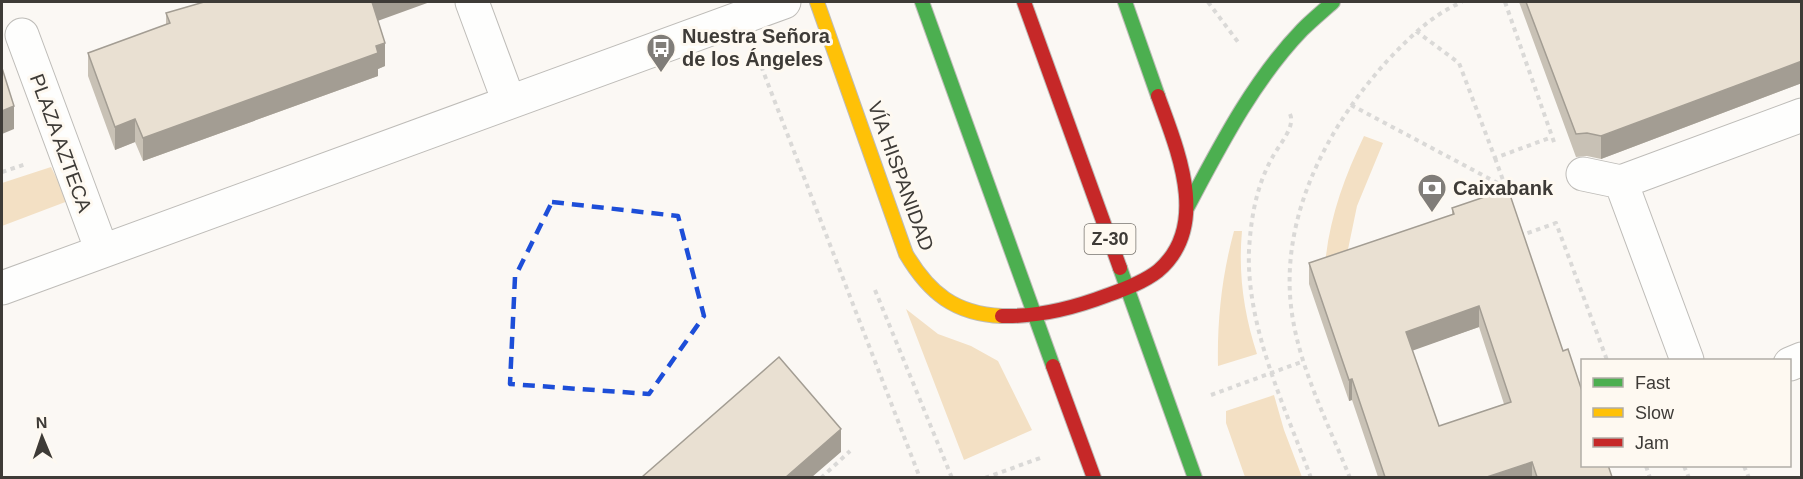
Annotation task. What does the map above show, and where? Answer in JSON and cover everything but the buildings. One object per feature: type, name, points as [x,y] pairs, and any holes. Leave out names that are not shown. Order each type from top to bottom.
[{"type":"main road","name":"VÍA HISPANIDAD","points":[[817,2],[906,254],[919,276],[935,293],[955,305],[980,314],[1010,317],[1035,316],[1084,304],[1128,287],[1155,273],[1171,256],[1181,237],[1187,208],[1176,146],[1125,2]]},
{"type":"main road","points":[[922,2],[1094,477]]},
{"type":"main road","name":"Z-30","points":[[1024,2],[1195,477]]},
{"type":"main road","points":[[1187,208],[1254,91],[1303,29],[1333,2]]},
{"type":"street","points":[[472,2],[509,102]]},
{"type":"street","points":[[2,288],[784,2]]},
{"type":"street","name":"PLAZA AZTECA","points":[[22,35],[102,251]]},
{"type":"street","points":[[1583,174],[1621,182],[1802,115]]},
{"type":"street","points":[[1621,182],[1687,359]]},
{"type":"path","points":[[1208,2],[1241,46]]},
{"type":"path","points":[[1350,477],[1304,361],[1293,321],[1290,291],[1291,260],[1297,220],[1323,153],[1351,105],[1379,70],[1416,31],[1462,2]]},
{"type":"path","points":[[1505,2],[1556,148]]},
{"type":"path","points":[[1416,31],[1459,63],[1509,197]]},
{"type":"path","points":[[754,49],[920,477]]},
{"type":"path","points":[[1351,105],[1505,187]]},
{"type":"path","points":[[1288,111],[1292,119],[1291,123],[1260,183],[1254,207],[1249,275],[1253,306],[1272,373],[1311,477]]},
{"type":"path","points":[[1494,158],[1552,137]]},
{"type":"path","points":[[1519,225],[1522,235],[1556,223],[1607,359]]},
{"type":"path","points":[[1205,397],[1304,361]]},
{"type":"path","points":[[821,477],[850,451]]},
{"type":"path","points":[[985,477],[1047,455]]},
{"type":"highlighted area","points":[[552,202],[678,216],[704,316],[649,394],[510,384],[515,277]]},
{"type":"shaded area","points":[[1364,136],[1383,143],[1357,206],[1346,259],[1325,265],[1338,199]]},
{"type":"shaded area","points":[[51,167],[68,201],[2,226],[2,183]]},
{"type":"shaded area","points":[[1234,231],[1242,231],[1243,294],[1257,354],[1218,366],[1221,298]]},
{"type":"shaded area","points":[[906,309],[938,334],[971,346],[998,361],[1032,430],[964,460]]},
{"type":"shaded area","points":[[1274,395],[1284,430],[1302,477],[1245,477],[1226,423],[1226,411]]},
{"type":"traffic: fast","points":[[922,2],[1053,366]]},
{"type":"traffic: fast","points":[[1125,2],[1158,96]]},
{"type":"traffic: fast","points":[[1187,208],[1253,92],[1284,50],[1333,2]]},
{"type":"traffic: fast","points":[[1120,268],[1195,478]]},
{"type":"traffic: slow","points":[[817,2],[906,254],[924,280],[945,299],[970,311],[1002,316]]},
{"type":"traffic: jam","points":[[1024,2],[1120,268]]},
{"type":"traffic: jam","points":[[1002,316],[1056,311],[1114,293],[1153,275],[1174,253],[1183,232],[1186,210],[1185,186],[1173,139],[1158,96]]},
{"type":"traffic: jam","points":[[1053,366],[1094,478]]},
{"type":"place","name":"Nuestra Señora de los Ángeles","points":[[661,74]]},
{"type":"place","name":"Caixabank","points":[[1432,214]]}]
